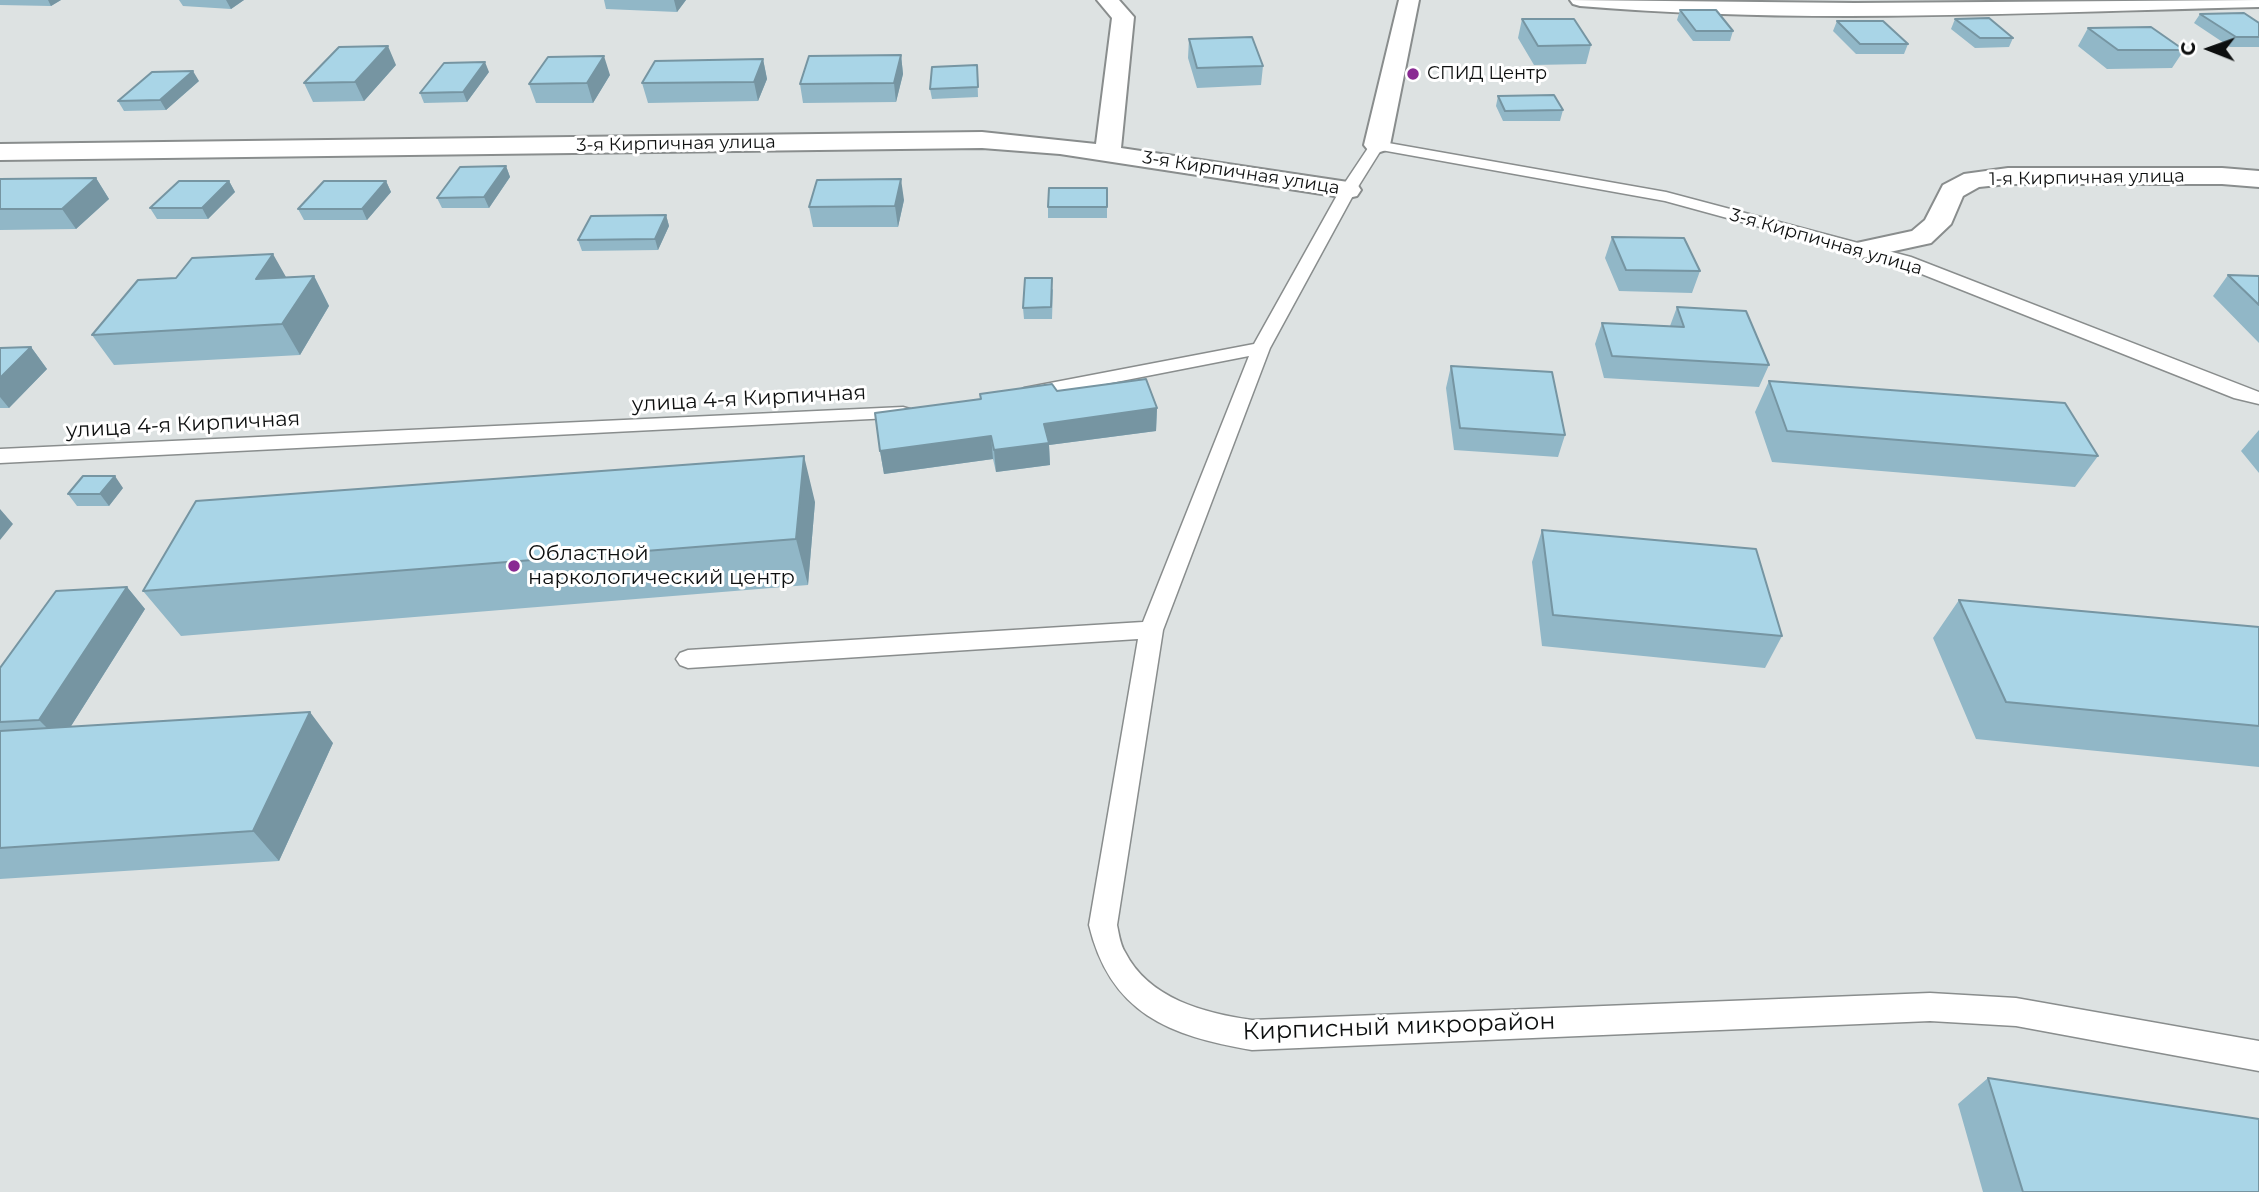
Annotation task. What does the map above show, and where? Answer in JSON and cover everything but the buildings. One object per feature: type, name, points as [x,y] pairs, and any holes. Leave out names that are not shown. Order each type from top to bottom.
[{"type":"street","points":[[1107,0],[1123,17],[1108,153]]},
{"type":"street","points":[[1377,145],[1409,0]]},
{"type":"street","points":[[1580,0],[1664,7],[1855,9],[2259,1]]},
{"type":"street","name":"3-я Кирпичная улица","points":[[0,152],[982,140],[1108,153],[1348,190]]},
{"type":"street","name":"1-я Кирпичная улица","points":[[1862,250],[1921,237],[1937,224],[1952,191],[1973,180],[2008,176],[2222,176],[2259,179]]},
{"type":"lane","points":[[1005,397],[1261,348],[1348,190],[1377,145]]},
{"type":"lane","name":"3-я Кирпичная улица","points":[[1377,145],[1665,197],[1905,261],[2241,394],[2259,398]]},
{"type":"lane","name":"Кирписный микрорайон","points":[[1261,348],[1151,630],[1103,925],[1112,959],[1130,985],[1152,1002],[1181,1018],[1215,1030],[1252,1035],[1930,1007],[2016,1012],[2259,1056]]},
{"type":"lane","name":"улица 4-я Кирпичная","points":[[0,456],[864,417],[919,411]]},
{"type":"lane","points":[[688,659],[1151,630]]},
{"type":"place","name":"СПИД Центр","points":[[1413,74]]},
{"type":"place","name":"Областной наркологический центр","points":[[514,566]]}]
